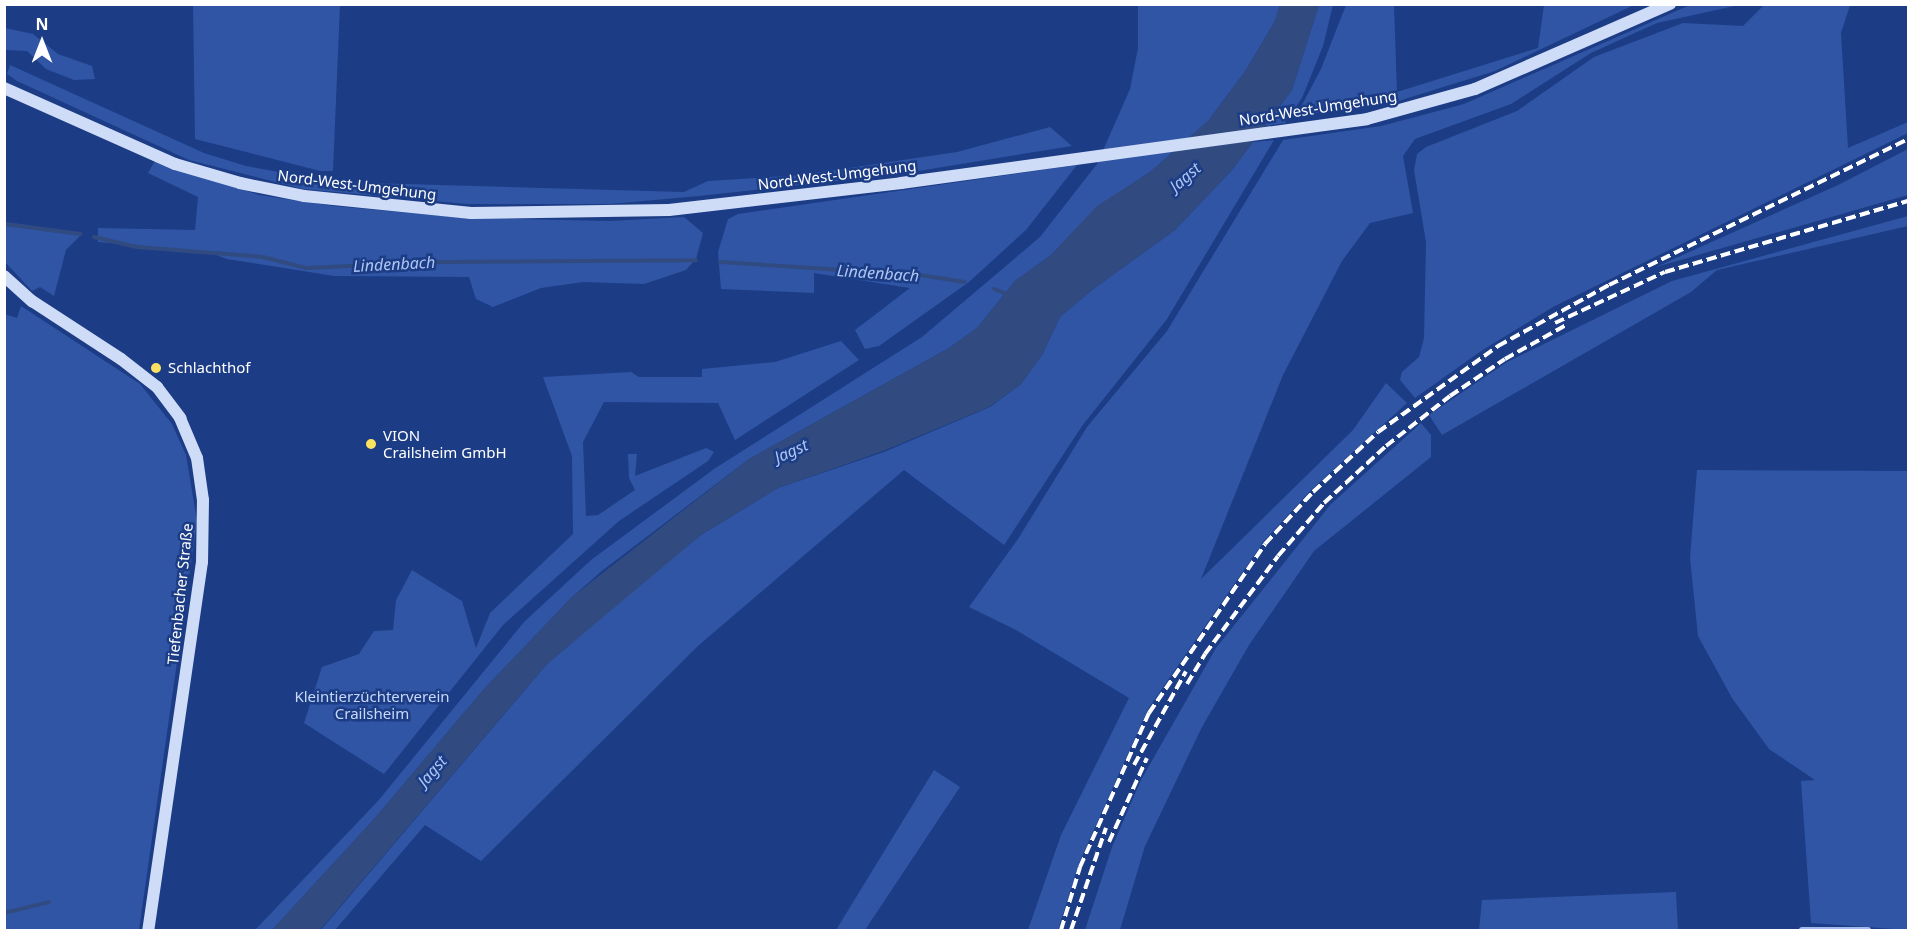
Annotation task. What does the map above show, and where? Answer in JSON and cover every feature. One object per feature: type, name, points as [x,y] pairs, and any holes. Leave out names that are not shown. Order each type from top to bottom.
[{"type":"main road","name":"Nord-West-Umgehung","points":[[4,88],[175,164],[261,188],[400,208],[552,214],[669,210],[901,183],[1044,161],[1307,127],[1418,107],[1475,89],[1670,4]]},
{"type":"main road","name":"Tiefenbacher Straße","points":[[4,276],[32,301],[121,359],[157,387],[180,418],[197,458],[203,500],[202,562],[148,930]]},
{"type":"street","points":[[1802,930],[1868,930]]},
{"type":"green space","points":[[193,5],[340,5],[333,171],[320,171],[195,139]]},
{"type":"green space","points":[[1138,5],[1280,5],[1275,21],[1246,70],[1208,121],[1150,172],[1097,207],[1051,255],[1015,281],[977,328],[949,348],[749,459],[603,570],[572,597],[484,689],[375,818],[272,930],[255,930],[378,801],[524,622],[591,560],[714,469],[922,337],[1040,237],[1097,164],[1130,89],[1138,48]]},
{"type":"green space","points":[[1319,5],[1333,5],[1323,46],[1302,98],[1285,123],[1265,126],[1292,90]]},
{"type":"green space","points":[[1346,5],[1394,5],[1397,92],[1538,48],[1544,5],[1634,5],[1495,71],[1395,102],[1296,116],[1321,69]]},
{"type":"green space","points":[[1690,5],[1739,5],[1657,23],[1591,53],[1511,104],[1415,139],[1403,156],[1413,213],[1370,223],[1342,261],[1283,375],[1201,579],[1353,430],[1386,383],[1407,403],[1312,489],[1264,541],[1148,709],[1079,863],[1058,930],[1028,930],[1061,835],[1129,698],[1016,630],[969,607],[1018,539],[1087,427],[1167,331],[1283,140],[1381,126],[1464,104]]},
{"type":"green space","points":[[1764,5],[1850,5],[1841,33],[1848,148],[1908,122],[1908,133],[1553,307],[1481,351],[1415,398],[1400,380],[1402,372],[1419,357],[1424,338],[1426,242],[1414,170],[1417,154],[1426,147],[1517,111],[1594,57],[1683,23],[1743,26]]},
{"type":"green space","points":[[5,28],[33,34],[58,54],[92,66],[95,79],[74,80],[46,69],[27,51],[5,50]]},
{"type":"green space","points":[[10,65],[204,153],[246,166],[333,182],[684,192],[708,181],[802,175],[957,152],[1050,127],[1072,146],[900,174],[699,196],[610,204],[467,204],[303,189],[189,160],[17,81],[7,74]]},
{"type":"green space","points":[[1274,140],[1167,319],[1082,426],[1004,545],[904,470],[699,645],[481,861],[425,825],[335,930],[321,930],[547,664],[642,583],[701,535],[778,488],[884,452],[990,407],[1021,384],[1042,355],[1060,317],[1092,290],[1175,230],[1232,170],[1253,142]]},
{"type":"green space","points":[[1908,149],[1908,195],[1656,267],[1838,185]]},
{"type":"green space","points":[[155,161],[259,195],[333,206],[467,218],[610,221],[684,217],[703,233],[696,259],[686,270],[644,284],[583,282],[541,288],[493,307],[476,299],[469,277],[334,276],[227,259],[208,252],[98,242],[98,228],[195,230],[198,197],[148,173]]},
{"type":"green space","points":[[1077,165],[1026,230],[969,282],[879,346],[865,349],[855,330],[910,288],[814,273],[814,293],[721,289],[718,252],[728,219],[738,214]]},
{"type":"green space","points":[[1908,216],[1908,226],[1717,270],[1691,292],[1442,435],[1429,415],[1507,362],[1672,281]]},
{"type":"green space","points":[[5,222],[83,233],[66,250],[54,296],[40,287],[32,291],[5,262]]},
{"type":"green space","points":[[21,306],[140,384],[172,424],[186,455],[197,521],[139,930],[5,930],[4,314],[17,318]]},
{"type":"green space","name":"Kleintierzüchterverein Crailsheim","points":[[841,341],[859,360],[735,440],[718,403],[604,402],[583,442],[586,516],[598,515],[635,490],[629,478],[628,454],[637,454],[635,476],[706,448],[714,452],[708,461],[619,521],[503,625],[384,774],[304,723],[322,667],[359,654],[374,631],[393,630],[396,600],[412,570],[462,601],[476,648],[490,613],[573,534],[572,456],[543,377],[631,372],[639,377],[702,377],[702,369],[775,362]]},
{"type":"green space","points":[[1421,423],[1431,435],[1431,457],[1314,551],[1249,645],[1202,727],[1145,846],[1120,930],[1085,930],[1112,847],[1141,780],[1216,648],[1331,504]]},
{"type":"green space","points":[[1697,470],[1908,471],[1908,930],[1811,923],[1801,781],[1815,780],[1769,749],[1732,698],[1698,636],[1690,558]]},
{"type":"green space","points":[[934,770],[960,787],[865,930],[836,930]]},
{"type":"green space","points":[[1676,892],[1678,930],[1479,930],[1482,900]]},
{"type":"water","name":"Jagst","points":[[1280,5],[1319,5],[1292,90],[1232,170],[1175,230],[1092,290],[1060,317],[1042,355],[1021,384],[989,407],[883,451],[778,488],[701,535],[547,664],[320,930],[272,930],[375,818],[484,689],[572,597],[749,459],[949,348],[977,328],[1015,281],[1051,255],[1097,206],[1150,172],[1208,121],[1246,70],[1275,21]]},
{"type":"waterway","name":"Lindenbach","points":[[4,224],[80,234]]},
{"type":"waterway","name":"Lindenbach","points":[[94,237],[137,247],[263,257],[306,268],[440,262],[696,260]]},
{"type":"waterway","name":"Lindenbach","points":[[720,262],[920,275],[964,282]]},
{"type":"waterway","name":"Lindenbach","points":[[994,289],[1010,295]]},
{"type":"waterway","points":[[4,913],[49,902]]},
{"type":"railway","points":[[1061,930],[1080,867],[1149,713],[1265,544],[1313,492],[1378,432],[1498,346],[1609,285],[1908,139]]},
{"type":"railway","points":[[1555,323],[1665,272],[1908,201]]},
{"type":"railway","points":[[1187,684],[1205,654],[1278,556],[1324,503],[1386,446],[1450,396],[1505,359],[1568,324]]},
{"type":"railway","points":[[1134,765],[1186,671]]},
{"type":"railway","points":[[1109,842],[1147,758]]},
{"type":"railway","points":[[1071,930],[1106,828]]},
{"type":"place","name":"Schlachthof","points":[[156,368]]},
{"type":"place","name":"VION Crailsheim GmbH","points":[[371,444]]}]
